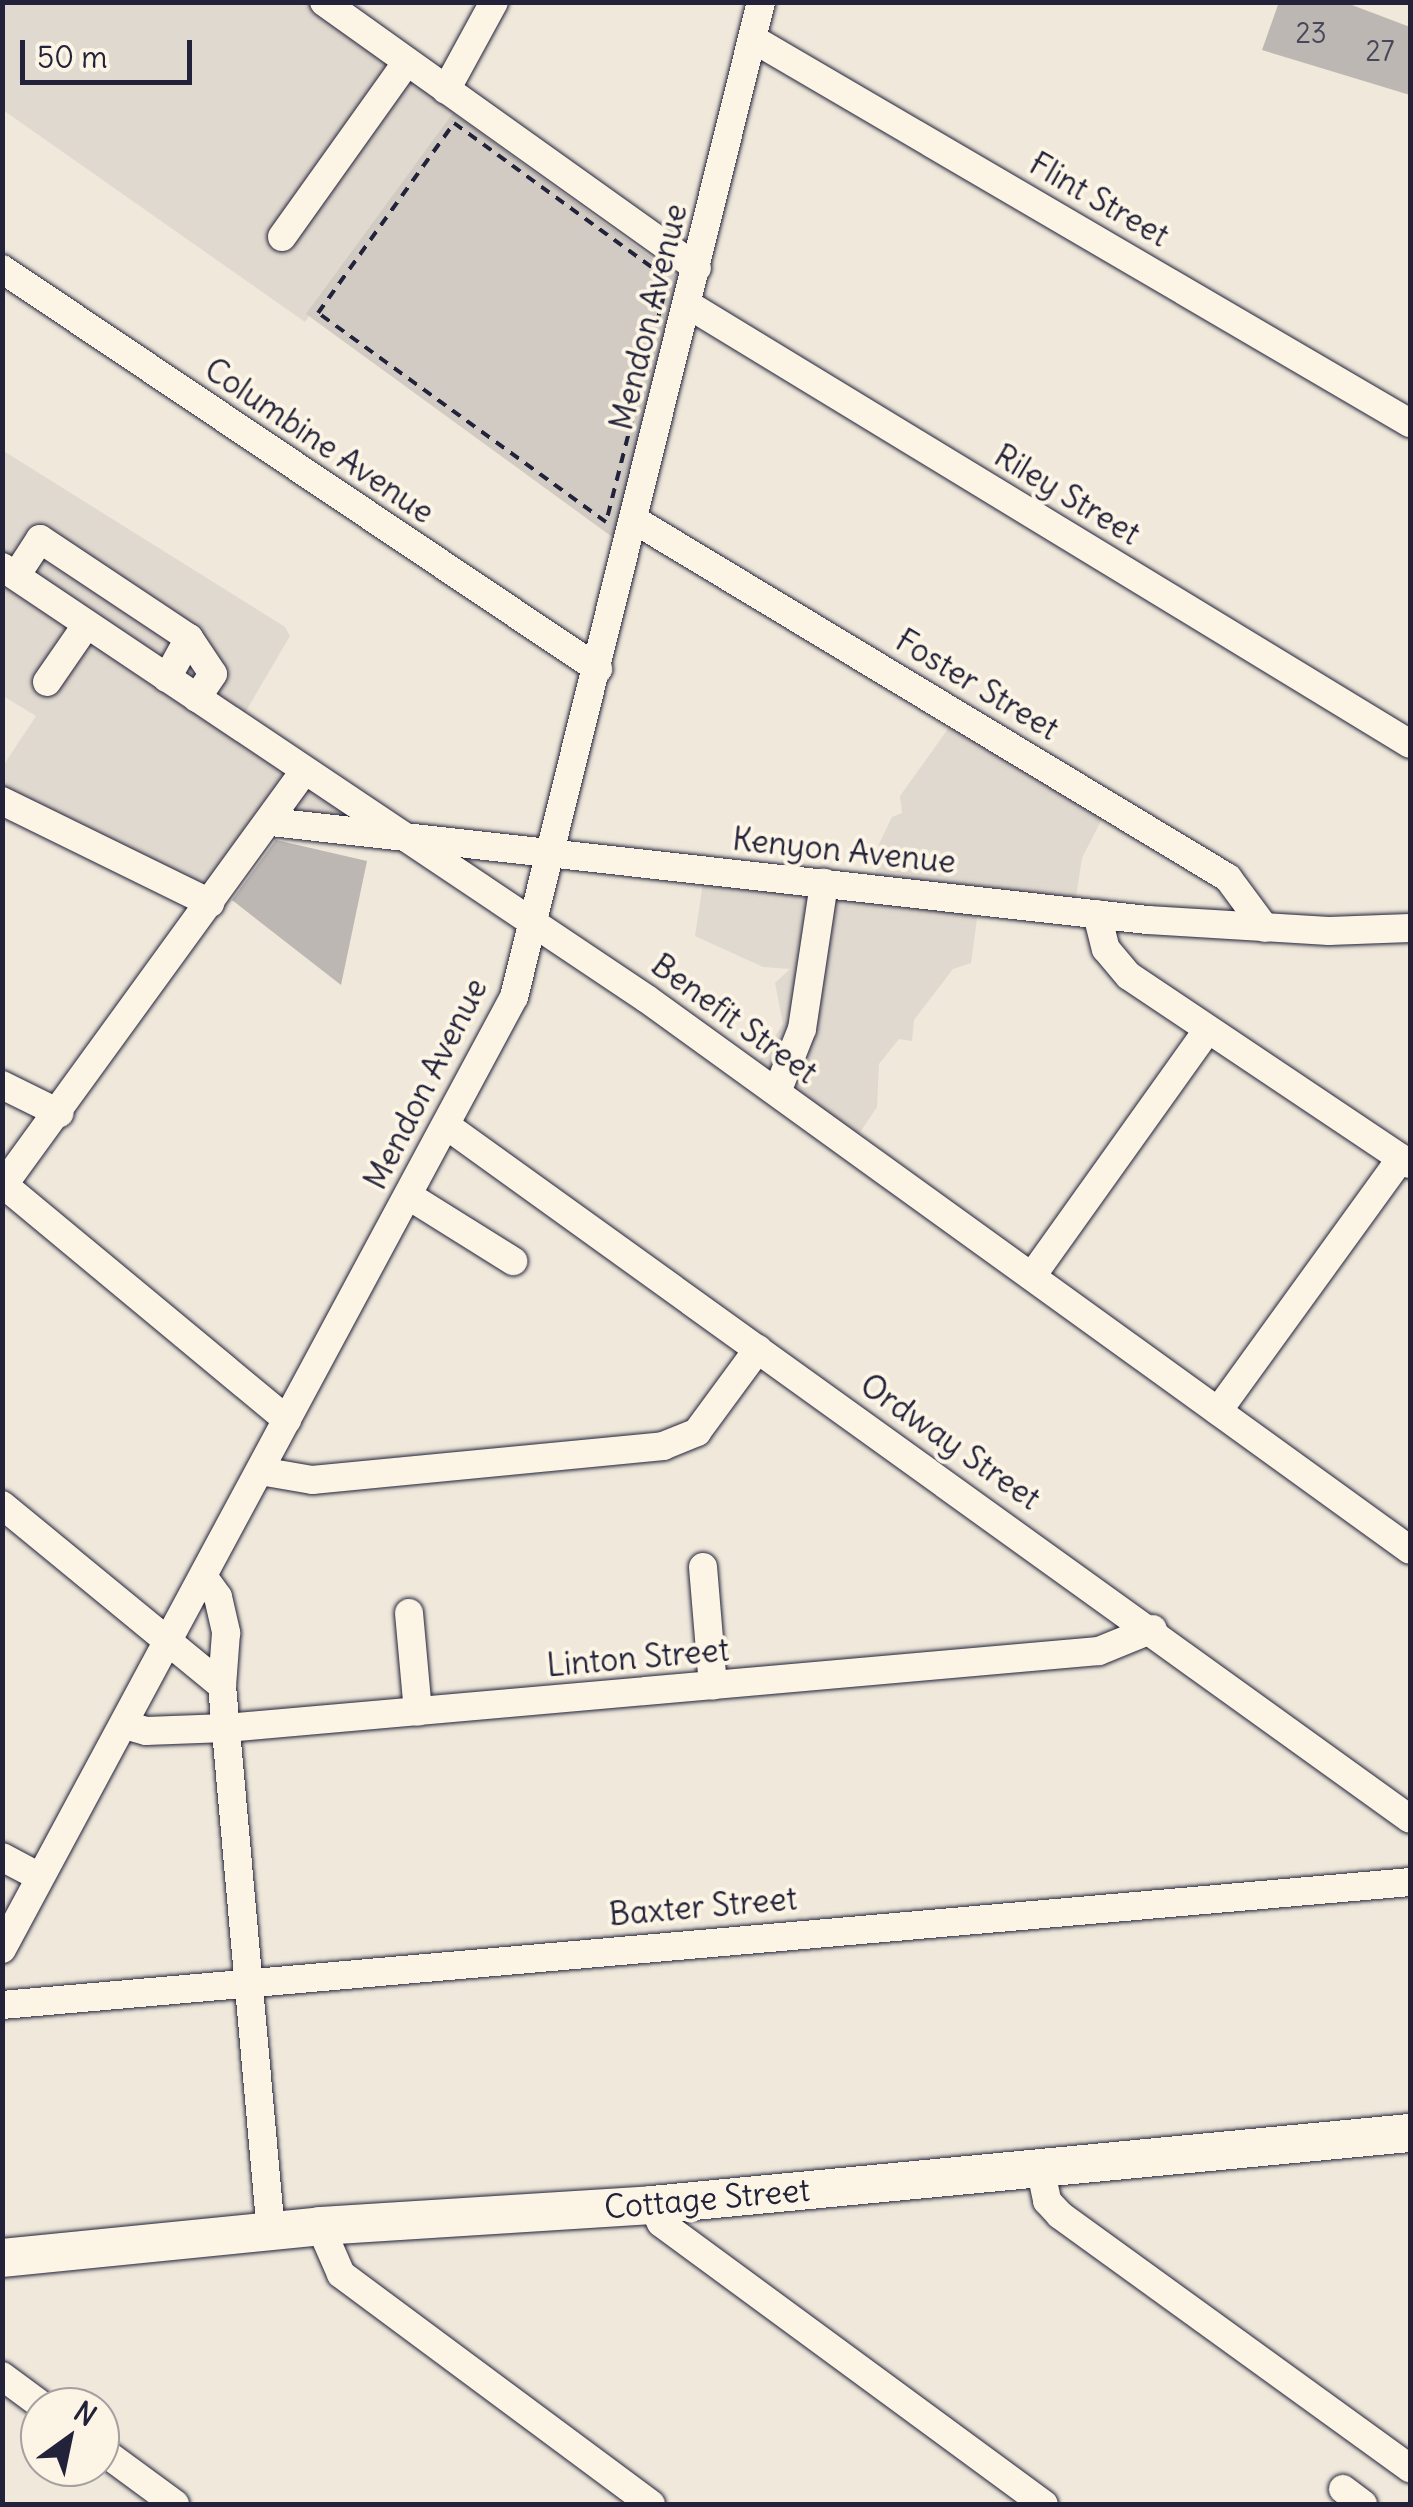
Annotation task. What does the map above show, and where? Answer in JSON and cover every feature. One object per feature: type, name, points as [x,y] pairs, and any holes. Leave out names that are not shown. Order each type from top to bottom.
[{"type":"main road","name":"Cottage Street","points":[[2,2258],[320,2226],[652,2205],[1409,2136]]},
{"type":"street","points":[[324,2],[697,268]]},
{"type":"street","points":[[446,90],[494,2]]},
{"type":"street","name":"Mendon Avenue","points":[[2,1948],[205,1579],[514,997],[636,521],[762,2]]},
{"type":"street","name":"Flint Street","points":[[753,38],[1410,422]]},
{"type":"street","points":[[282,236],[407,62]]},
{"type":"street","name":"Columbine Avenue","points":[[2,268],[598,669]]},
{"type":"street","name":"Riley Street","points":[[687,304],[1410,744]]},
{"type":"street","name":"Foster Street","points":[[636,521],[1228,878],[1265,928]]},
{"type":"street","points":[[9,572],[40,539],[189,638],[214,674],[197,698]]},
{"type":"street","name":"Benefit Street","points":[[9,572],[534,921],[1409,1546]]},
{"type":"street","points":[[47,682],[87,624]]},
{"type":"street","points":[[167,678],[189,638]]},
{"type":"street","points":[[287,1420],[3,1186],[271,822],[305,770]]},
{"type":"street","points":[[2,800],[210,903]]},
{"type":"street","name":"Kenyon Avenue","points":[[271,822],[549,856],[1098,914],[1265,928],[1410,928]]},
{"type":"street","points":[[777,1092],[785,1058],[802,1028],[824,884]]},
{"type":"street","points":[[1098,914],[1116,963],[1208,1030],[1406,1161],[1218,1411]]},
{"type":"street","points":[[1032,1276],[1208,1030]]},
{"type":"street","points":[[2,1085],[59,1113]]},
{"type":"street","name":"Ordway Street","points":[[447,1126],[1410,1818]]},
{"type":"street","points":[[409,1196],[514,1261]]},
{"type":"street","points":[[260,1471],[312,1480],[663,1446],[697,1432],[758,1349]]},
{"type":"street","points":[[2,1504],[222,1686]]},
{"type":"street","points":[[703,1567],[713,1686]]},
{"type":"street","points":[[205,1579],[218,1597],[226,1633],[222,1686],[271,2232]]},
{"type":"street","points":[[409,1614],[418,1712]]},
{"type":"street","name":"Linton Street","points":[[125,1725],[146,1731],[226,1728],[1099,1652],[1152,1629]]},
{"type":"street","points":[[2,1857],[40,1878]]},
{"type":"street","name":"Baxter Street","points":[[2,2005],[1410,1882]]},
{"type":"street","points":[[1040,2167],[1048,2202],[1060,2214],[1410,2468]]},
{"type":"street","points":[[652,2205],[661,2223],[1044,2504]]},
{"type":"street","points":[[320,2226],[341,2274],[651,2504]]},
{"type":"street","points":[[120,2464],[175,2504]]},
{"type":"path","points":[[454,123],[668,279],[606,522],[318,312],[454,123]]},
{"type":"shaded area","points":[[3,2],[318,3],[462,103],[305,322],[3,110]]},
{"type":"shaded area","points":[[453,113],[678,277],[615,539],[306,314]]},
{"type":"shaded area","points":[[2,450],[285,627],[290,636],[236,728],[392,838],[304,832],[265,838],[208,905],[3,812],[3,766],[36,716],[3,696]]},
{"type":"shaded area","points":[[953,722],[1105,813],[1082,858],[1073,917],[978,911],[971,963],[953,969],[914,1020],[912,1041],[899,1039],[879,1064],[877,1107],[849,1149],[746,1081],[783,1024],[775,983],[790,969],[763,967],[695,936],[703,883],[873,894],[879,844],[892,817],[902,813],[900,796]]},
{"type":"building","points":[[1279,2],[1344,2],[1410,27],[1410,95],[1262,50]]},
{"type":"building","points":[[276,840],[367,861],[341,985],[232,900]]}]
